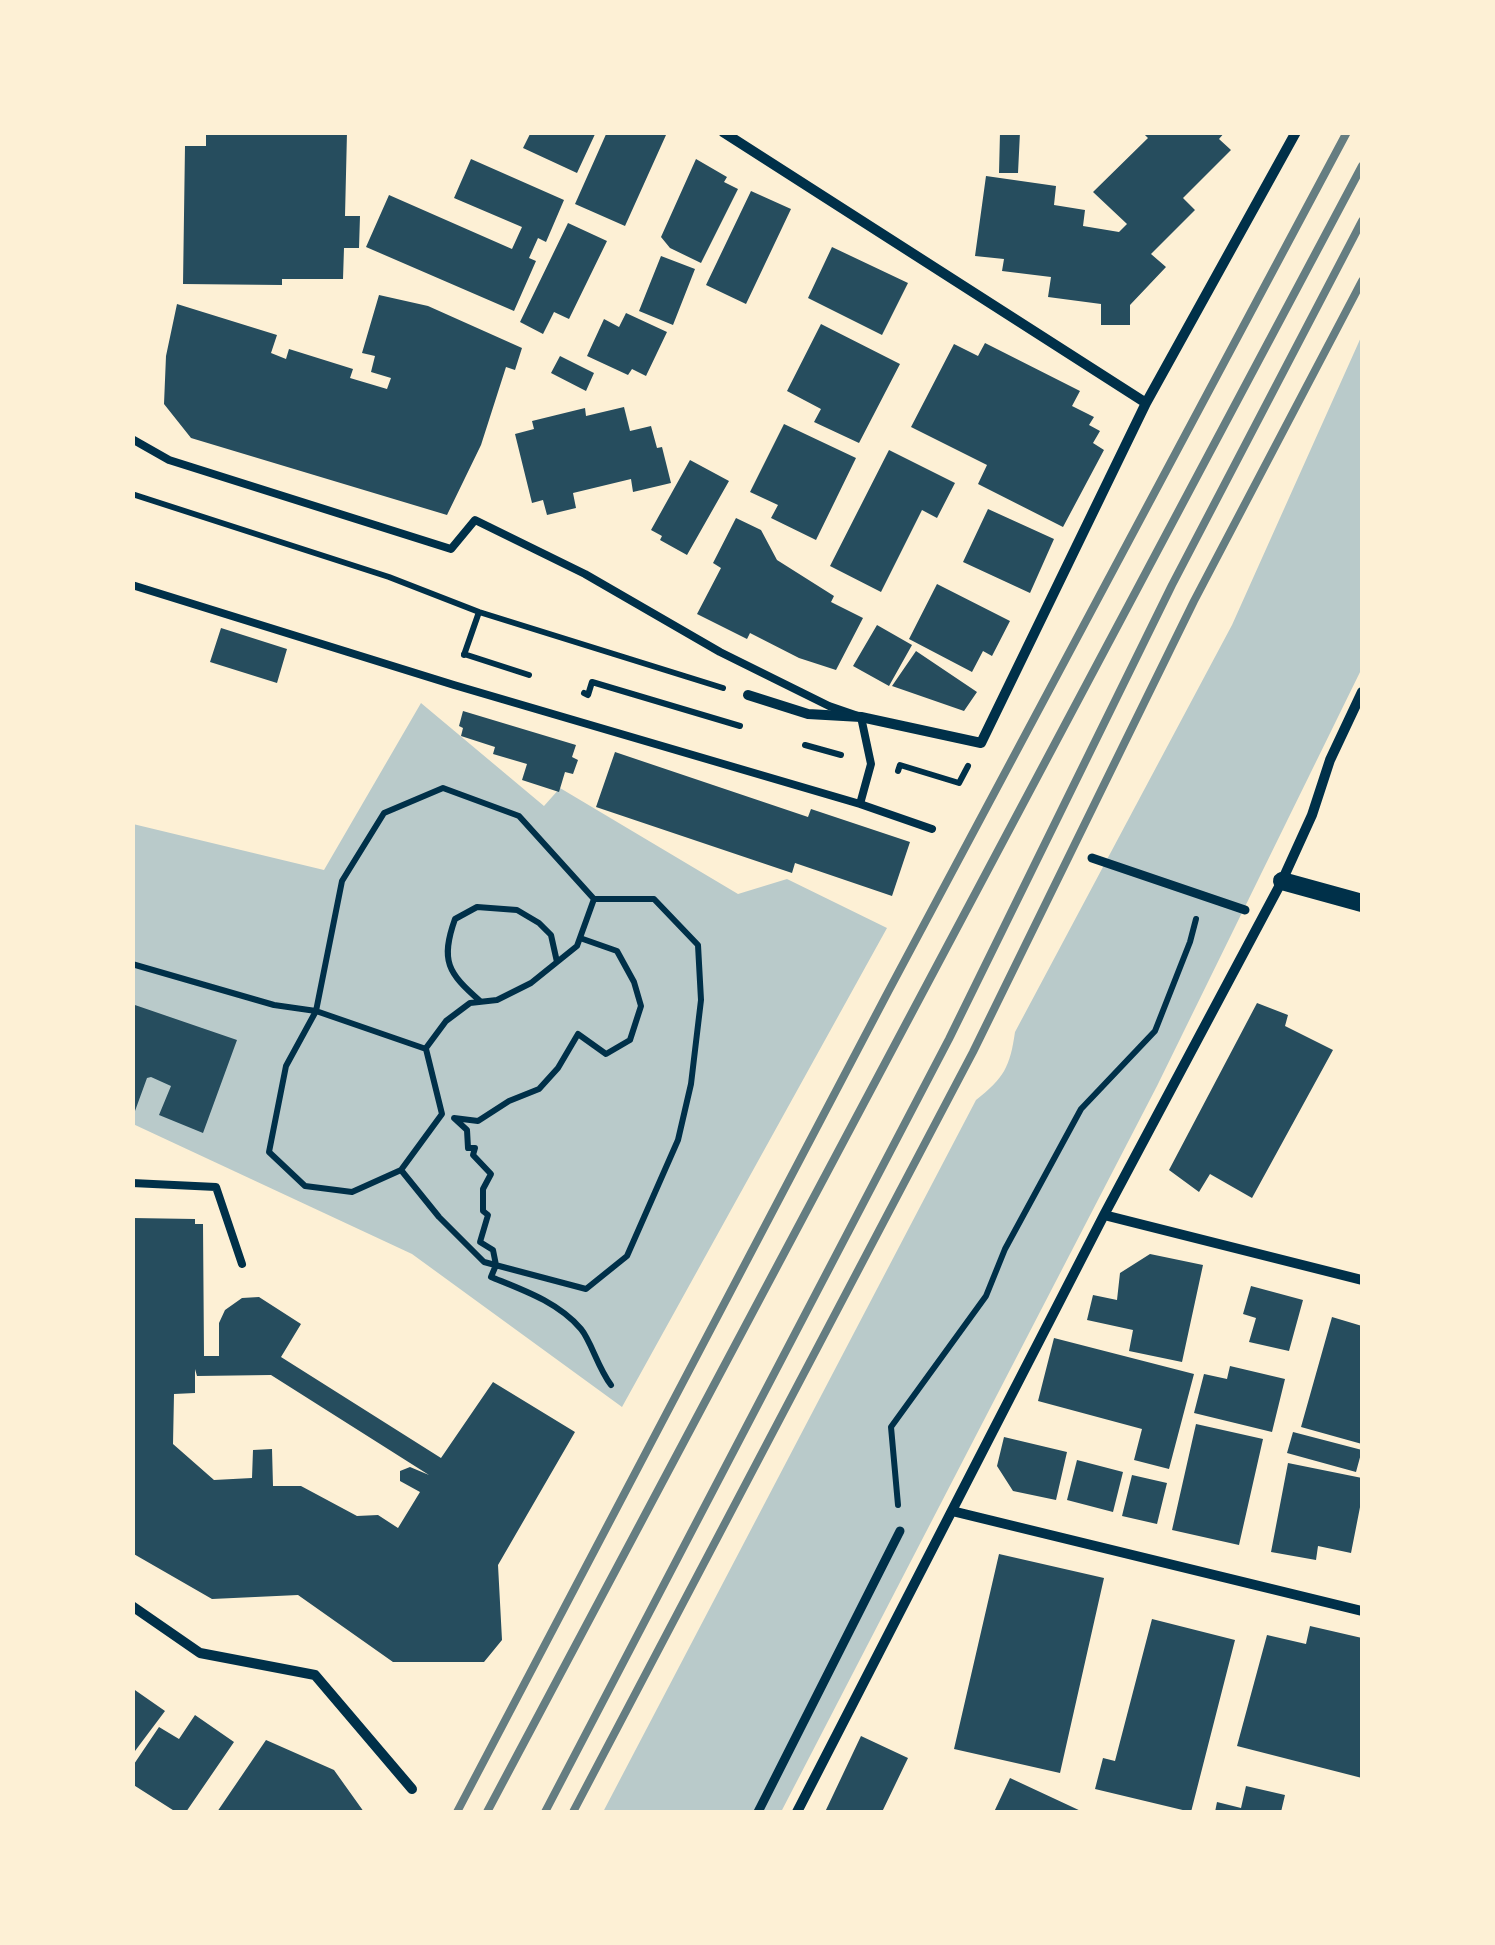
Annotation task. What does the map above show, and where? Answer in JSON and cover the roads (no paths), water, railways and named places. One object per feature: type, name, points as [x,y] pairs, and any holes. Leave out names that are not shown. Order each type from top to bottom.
[{"type":"street","points":[[723,132],[1146,403]]},
{"type":"street","points":[[748,696],[808,714],[862,717],[981,743],[1146,403],[1296,132]]},
{"type":"street","points":[[797,1812],[1104,1215],[1282,881],[1362,692]]},
{"type":"street","points":[[1092,858],[1245,910]]},
{"type":"street","points":[[1282,881],[1362,903]]},
{"type":"street","points":[[1104,1215],[1362,1280]]},
{"type":"street","points":[[952,1511],[1362,1611]]},
{"type":"street","points":[[758,1812],[900,1532]]},
{"type":"street","points":[[132,1606],[200,1653],[314,1675],[412,1788]]},
{"type":"lane","points":[[132,438],[169,460],[451,550],[475,520],[584,574],[720,652],[829,706],[862,717],[871,764],[860,804]]},
{"type":"lane","points":[[132,585],[932,829]]},
{"type":"lane","points":[[132,1182],[216,1187],[242,1264]]},
{"type":"railway","points":[[457,1812],[888,992],[1347,132]]},
{"type":"railway","points":[[487,1812],[1362,166]]},
{"type":"railway","points":[[545,1812],[949,1039],[1172,585],[1362,221]]},
{"type":"railway","points":[[573,1812],[973,1052],[1194,601],[1362,281]]}]
